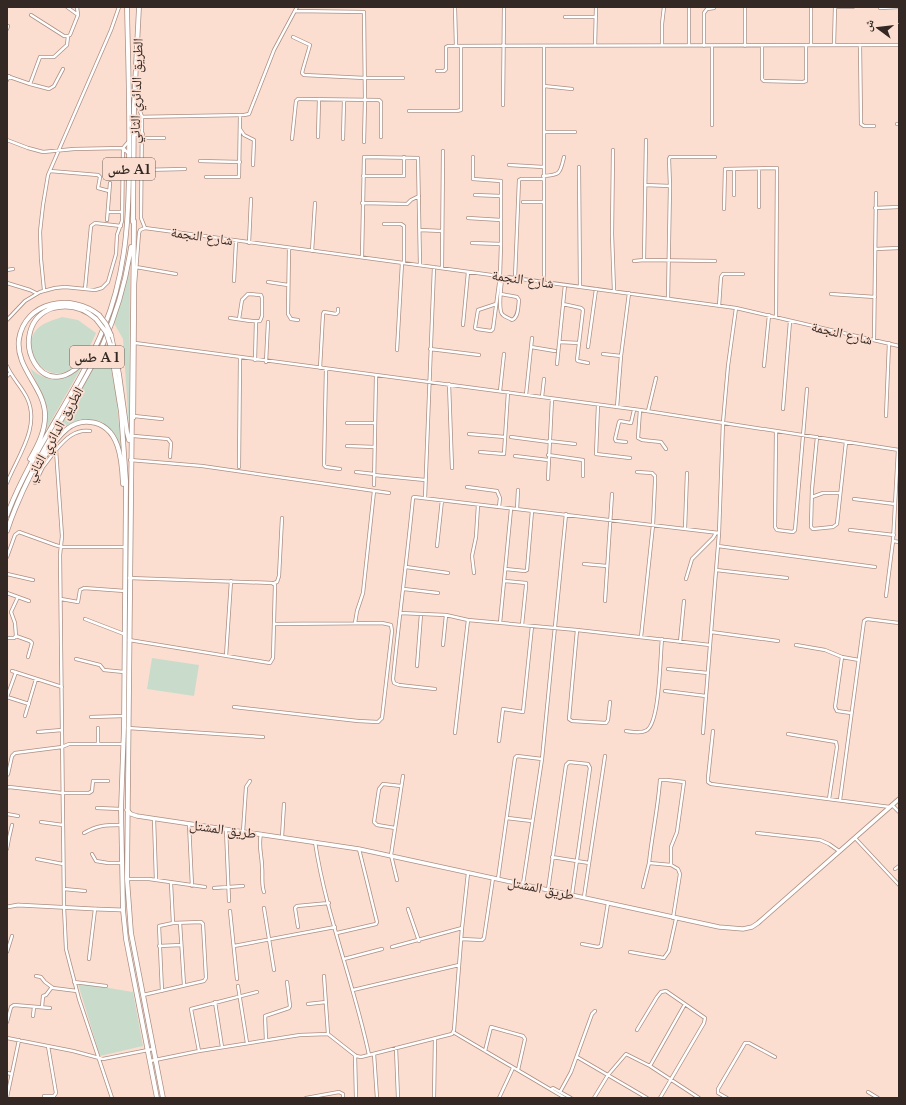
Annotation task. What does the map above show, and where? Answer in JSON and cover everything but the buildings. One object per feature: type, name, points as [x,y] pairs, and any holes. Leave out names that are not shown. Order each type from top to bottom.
[{"type":"highway","name":"الطريق الدائري الثاني","points":[[7,515],[84,370],[104,329],[116,291],[123,258],[128,222],[130,140],[128,7]]},
{"type":"highway","name":"الطريق الدائري الثاني","points":[[7,531],[26,478],[94,360],[112,322],[126,275],[134,221],[134,105],[139,21],[138,7]]},
{"type":"highway","points":[[134,134],[142,136]]},
{"type":"highway","points":[[123,185],[129,185]]},
{"type":"highway","points":[[134,221],[130,460],[124,634],[124,716],[126,727],[123,744],[121,808],[123,910],[126,939],[149,1050],[163,1098]]},
{"type":"highway","points":[[26,478],[28,464],[42,432],[45,413],[40,394],[20,355],[19,340],[22,330],[34,313],[54,303],[76,303],[88,308],[106,324],[111,335],[119,374],[127,432],[130,442]]},
{"type":"highway","points":[[100,337],[83,362],[67,375],[56,377],[38,372],[29,363],[23,348],[24,336],[31,322],[43,312],[54,308],[70,307],[86,311],[97,317],[106,332],[110,344],[119,394],[125,468],[125,547],[129,640],[126,727],[127,879],[131,934],[154,1049],[153,1060],[157,1098]]},
{"type":"highway","points":[[26,478],[52,444],[66,429],[79,423],[93,422],[109,431],[118,447],[121,458],[126,506]]},
{"type":"highway","points":[[131,965],[137,964]]},
{"type":"main road","name":"طريق المشتل","points":[[127,819],[131,816],[154,818],[358,849],[674,918],[734,929],[743,929],[752,927],[764,918],[899,799]]},
{"type":"main road","name":"طريق المشتل","points":[[127,810],[131,814],[137,816]]},
{"type":"street","points":[[67,7],[78,15]]},
{"type":"street","points":[[30,84],[40,57],[54,57],[67,45],[68,36],[70,35],[78,15],[77,7]]},
{"type":"street","points":[[44,290],[40,232],[42,204],[50,171],[111,30],[119,7]]},
{"type":"street","points":[[134,117],[246,115],[251,109],[274,50],[297,7]]},
{"type":"street","points":[[503,104],[504,7]]},
{"type":"street","points":[[595,46],[596,7]]},
{"type":"street","points":[[662,46],[664,7]]},
{"type":"street","points":[[689,7],[689,45]]},
{"type":"street","points":[[704,46],[704,13],[707,9],[714,7]]},
{"type":"street","points":[[745,7],[745,46]]},
{"type":"street","points":[[811,7],[812,45]]},
{"type":"street","points":[[834,45],[835,7],[853,7]]},
{"type":"street","points":[[456,8],[456,46]]},
{"type":"street","points":[[880,8],[899,8]]},
{"type":"street","points":[[295,11],[364,12],[364,142]]},
{"type":"street","points":[[31,15],[64,36],[68,36]]},
{"type":"street","points":[[565,17],[595,17]]},
{"type":"street","points":[[293,37],[310,45],[302,69],[302,73],[304,75],[403,78]]},
{"type":"street","points":[[762,46],[762,79],[764,81],[803,82],[806,81],[806,45]]},
{"type":"street","points":[[860,45],[862,124],[864,126],[874,126]]},
{"type":"street","points":[[437,71],[444,71],[446,69],[447,46],[899,45]]},
{"type":"street","points":[[409,111],[461,110],[461,46]]},
{"type":"street","points":[[544,46],[544,282]]},
{"type":"street","points":[[712,46],[712,125]]},
{"type":"street","points":[[7,80],[8,76],[49,89],[52,88],[63,69]]},
{"type":"street","points":[[544,86],[572,89]]},
{"type":"street","points":[[292,139],[296,100],[301,98],[380,100],[381,136]]},
{"type":"street","points":[[318,136],[319,99]]},
{"type":"street","points":[[343,139],[344,100]]},
{"type":"street","points":[[130,449],[134,443],[136,267],[139,232],[145,228],[141,218],[142,117],[139,108],[134,105]]},
{"type":"street","points":[[206,177],[238,177],[240,175],[240,115]]},
{"type":"street","points":[[240,129],[244,135],[254,140],[253,165]]},
{"type":"street","points":[[544,132],[575,132]]},
{"type":"street","points":[[142,136],[164,138]]},
{"type":"street","points":[[7,140],[36,151],[47,152],[58,150],[123,148],[129,154]]},
{"type":"street","points":[[7,320],[21,304],[36,293],[44,290],[65,287],[97,290],[108,282],[116,254],[117,235],[121,226],[123,148],[130,140]]},
{"type":"street","points":[[644,260],[646,140]]},
{"type":"street","points":[[613,150],[612,234],[614,291]]},
{"type":"street","points":[[442,151],[442,268]]},
{"type":"street","points":[[362,258],[362,176],[364,157],[418,158],[420,265]]},
{"type":"street","points":[[362,176],[404,176],[404,157]]},
{"type":"street","points":[[474,157],[473,179],[501,181],[500,312],[502,315],[512,320],[516,317],[519,300],[517,297],[501,294]]},
{"type":"street","points":[[515,278],[519,180],[558,174],[564,157]]},
{"type":"street","points":[[668,299],[669,159],[670,157],[715,157]]},
{"type":"street","points":[[200,162],[240,162]]},
{"type":"street","points":[[509,165],[544,167]]},
{"type":"street","points":[[579,167],[580,287]]},
{"type":"street","points":[[724,209],[724,172],[726,169],[777,168],[776,317]]},
{"type":"street","points":[[141,170],[186,169]]},
{"type":"street","points":[[734,169],[734,194]]},
{"type":"street","points":[[759,169],[759,207]]},
{"type":"street","points":[[50,171],[98,175],[100,177],[98,188],[109,191]]},
{"type":"street","points":[[107,220],[110,183]]},
{"type":"street","points":[[645,185],[670,186]]},
{"type":"street","points":[[874,340],[876,193]]},
{"type":"street","points":[[475,195],[501,196]]},
{"type":"street","points":[[362,203],[407,204],[419,196]]},
{"type":"street","points":[[249,243],[251,199]]},
{"type":"street","points":[[523,202],[544,202]]},
{"type":"street","points":[[312,251],[315,203]]},
{"type":"street","points":[[875,208],[899,207]]},
{"type":"street","points":[[108,212],[122,212]]},
{"type":"street","points":[[468,218],[501,220]]},
{"type":"street","points":[[85,289],[91,226],[95,223],[121,226]]},
{"type":"street","points":[[384,224],[401,224],[404,226],[397,350]]},
{"type":"street","name":"شارع النجمة","points":[[145,228],[736,308],[899,346]]},
{"type":"street","points":[[420,230],[442,231]]},
{"type":"street","points":[[234,281],[236,241]]},
{"type":"street","points":[[472,243],[501,244]]},
{"type":"street","points":[[289,248],[289,316],[291,319],[298,320]]},
{"type":"street","points":[[875,249],[899,248]]},
{"type":"street","points":[[634,261],[715,261]]},
{"type":"street","points":[[136,267],[176,274]]},
{"type":"street","points":[[425,498],[434,267]]},
{"type":"street","points":[[7,270],[13,269]]},
{"type":"street","points":[[462,325],[468,272]]},
{"type":"street","points":[[719,306],[721,277],[723,274],[743,274]]},
{"type":"street","points":[[496,304],[478,310],[475,328],[492,331],[501,276]]},
{"type":"street","points":[[268,282],[288,285]]},
{"type":"street","points":[[7,284],[36,293]]},
{"type":"street","points":[[558,364],[564,285]]},
{"type":"street","points":[[588,347],[596,289]]},
{"type":"street","points":[[617,407],[621,356],[629,293]]},
{"type":"street","points":[[230,318],[256,322],[260,321],[262,316],[262,298],[260,295],[248,294],[242,300],[239,319]]},
{"type":"street","points":[[830,294],[875,297]]},
{"type":"street","points":[[563,304],[581,308],[583,310],[577,360],[578,362],[588,363]]},
{"type":"street","points":[[703,733],[718,546],[717,533],[723,422],[728,366],[736,308]]},
{"type":"street","points":[[320,368],[323,314],[324,312],[336,314],[338,309]]},
{"type":"street","points":[[764,366],[769,315]]},
{"type":"street","points":[[783,409],[790,321]]},
{"type":"street","points":[[255,360],[256,322]]},
{"type":"street","points":[[266,362],[268,322]]},
{"type":"street","points":[[526,395],[532,338]]},
{"type":"street","points":[[559,342],[579,343]]},
{"type":"street","points":[[135,343],[266,362],[449,384],[648,411],[899,450],[894,535],[886,596]]},
{"type":"street","points":[[886,416],[889,344]]},
{"type":"street","points":[[531,347],[555,351]]},
{"type":"street","points":[[430,349],[479,355]]},
{"type":"street","points":[[500,391],[504,354]]},
{"type":"street","points":[[603,354],[621,356]]},
{"type":"street","points":[[238,467],[240,358]]},
{"type":"street","points":[[7,366],[10,373],[28,399],[32,418],[29,434],[7,483]]},
{"type":"street","points":[[326,369],[324,465],[326,467],[340,469]]},
{"type":"street","points":[[7,376],[10,373]]},
{"type":"street","points":[[374,485],[376,376]]},
{"type":"street","points":[[542,397],[544,378]]},
{"type":"street","points":[[648,411],[656,378]]},
{"type":"street","points":[[449,384],[452,468]]},
{"type":"street","points":[[776,432],[775,527],[777,530],[792,532],[795,530],[807,389]]},
{"type":"street","points":[[480,452],[504,454],[508,392]]},
{"type":"street","points":[[548,479],[552,399]]},
{"type":"street","points":[[598,405],[596,454],[630,458]]},
{"type":"street","points":[[626,442],[615,440],[619,422],[631,423],[634,410]]},
{"type":"street","points":[[640,410],[638,438],[642,440],[661,442],[666,449]]},
{"type":"street","points":[[134,416],[162,419]]},
{"type":"street","points":[[347,423],[375,423]]},
{"type":"street","points":[[35,482],[43,467],[56,450],[70,436],[80,431],[90,431]]},
{"type":"street","points":[[469,434],[505,436]]},
{"type":"street","points":[[134,436],[168,439],[171,443],[170,457]]},
{"type":"street","points":[[511,437],[574,444]]},
{"type":"street","points":[[817,437],[812,497],[811,527],[813,529],[833,527],[837,524],[846,442]]},
{"type":"street","points":[[347,446],[375,447]]},
{"type":"street","points":[[56,450],[61,508],[62,547],[60,555],[62,793],[66,949],[74,982],[112,1098]]},
{"type":"street","points":[[548,455],[583,460],[583,476]]},
{"type":"street","points":[[515,456],[548,460]]},
{"type":"street","points":[[130,460],[202,466],[390,493]]},
{"type":"street","points":[[356,472],[425,480]]},
{"type":"street","points":[[637,472],[652,473],[654,476],[655,493],[641,637]]},
{"type":"street","points":[[685,529],[687,474]]},
{"type":"street","points":[[467,487],[497,491],[500,498],[499,507]]},
{"type":"street","points":[[355,623],[363,593],[374,490]]},
{"type":"street","points":[[517,509],[518,490]]},
{"type":"street","points":[[812,497],[823,493],[840,493]]},
{"type":"street","points":[[605,601],[612,494]]},
{"type":"street","points":[[435,689],[399,685],[394,683],[393,679],[413,498],[416,497],[511,509],[566,514],[717,533]]},
{"type":"street","points":[[437,546],[442,500]]},
{"type":"street","points":[[854,500],[895,504]]},
{"type":"street","points":[[474,573],[472,556],[476,537],[478,505]]},
{"type":"street","points":[[500,623],[511,509]]},
{"type":"street","points":[[506,568],[527,570],[532,511]]},
{"type":"street","points":[[523,884],[542,759],[566,514]]},
{"type":"street","points":[[274,584],[277,582],[279,576],[282,518]]},
{"type":"street","points":[[850,530],[894,535]]},
{"type":"street","points":[[7,557],[15,535],[19,532],[55,546],[62,547],[125,547]]},
{"type":"street","points":[[686,578],[692,559],[717,533]]},
{"type":"street","points":[[893,541],[899,542]]},
{"type":"street","points":[[718,546],[875,567]]},
{"type":"street","points":[[584,564],[607,566]]},
{"type":"street","points":[[406,567],[448,573]]},
{"type":"street","points":[[716,570],[787,578]]},
{"type":"street","points":[[7,574],[33,580]]},
{"type":"street","points":[[127,577],[274,584]]},
{"type":"street","points":[[226,656],[231,581]]},
{"type":"street","points":[[504,581],[526,583],[522,625]]},
{"type":"street","points":[[129,640],[270,663],[273,658],[275,624],[274,584]]},
{"type":"street","points":[[61,599],[78,602],[80,590],[84,588],[125,591]]},
{"type":"street","points":[[404,589],[438,593]]},
{"type":"street","points":[[7,593],[29,601]]},
{"type":"street","points":[[16,636],[15,623],[11,612],[18,597]]},
{"type":"street","points":[[680,642],[684,601]]},
{"type":"street","points":[[400,613],[446,615],[468,620],[577,630],[710,645]]},
{"type":"street","points":[[417,666],[421,614]]},
{"type":"street","points":[[443,645],[446,615]]},
{"type":"street","points":[[85,619],[124,634]]},
{"type":"street","points":[[840,800],[865,619],[899,623]]},
{"type":"street","points":[[455,733],[468,620]]},
{"type":"street","points":[[234,707],[341,720],[376,722],[380,720],[383,714],[392,627],[388,624],[382,623],[275,624]]},
{"type":"street","points":[[499,741],[503,709],[523,712],[532,626]]},
{"type":"street","points":[[577,630],[569,719],[572,721],[606,723],[608,720],[610,702]]},
{"type":"street","points":[[711,632],[778,642]]},
{"type":"street","points":[[7,638],[14,638],[16,636],[30,641],[32,643],[28,657]]},
{"type":"street","points":[[626,731],[643,732],[652,724],[656,708],[662,639]]},
{"type":"street","points":[[796,645],[825,650],[842,657],[859,660]]},
{"type":"street","points":[[842,657],[835,706],[837,711],[851,713]]},
{"type":"street","points":[[76,659],[100,665],[104,670],[124,672]]},
{"type":"street","points":[[668,669],[708,673]]},
{"type":"street","points":[[12,671],[62,687]]},
{"type":"street","points":[[16,672],[7,697],[29,704]]},
{"type":"street","points":[[25,716],[36,678]]},
{"type":"street","points":[[665,691],[706,696]]},
{"type":"street","points":[[91,717],[124,716]]},
{"type":"street","points":[[126,727],[263,737]]},
{"type":"street","points":[[98,728],[98,744]]},
{"type":"street","points":[[38,732],[62,730]]},
{"type":"street","points":[[713,731],[708,780],[711,784],[891,806],[899,812]]},
{"type":"street","points":[[788,734],[836,742],[837,747],[829,799]]},
{"type":"street","points":[[7,775],[12,756],[15,753],[62,747],[69,744],[123,744]]},
{"type":"street","points":[[498,879],[515,758],[518,756],[542,759]]},
{"type":"street","points":[[584,898],[605,756]]},
{"type":"street","points":[[548,890],[566,765],[569,762],[588,764],[590,768],[572,895]]},
{"type":"street","points":[[397,880],[391,861],[391,855],[403,776]]},
{"type":"street","points":[[643,887],[649,863],[654,822],[659,799],[660,780],[684,782],[677,832],[672,847],[671,866]]},
{"type":"street","points":[[7,788],[62,793],[90,792],[92,791],[92,781],[108,781]]},
{"type":"street","points":[[242,832],[246,787],[250,781]]},
{"type":"street","points":[[395,828],[377,825],[374,822],[379,789],[383,784],[401,786]]},
{"type":"street","points":[[282,837],[284,804]]},
{"type":"street","points":[[97,808],[121,808]]},
{"type":"street","points":[[7,814],[18,816]]},
{"type":"street","points":[[154,818],[156,880]]},
{"type":"street","points":[[507,818],[532,821]]},
{"type":"street","points":[[41,822],[63,825]]},
{"type":"street","points":[[189,824],[192,886]]},
{"type":"street","points":[[7,850],[8,838],[12,825]]},
{"type":"street","points":[[84,833],[96,826],[122,825]]},
{"type":"street","points":[[226,830],[229,901]]},
{"type":"street","points":[[757,833],[820,840],[839,851]]},
{"type":"street","points":[[261,834],[260,840],[264,892]]},
{"type":"street","points":[[855,838],[899,885]]},
{"type":"street","points":[[315,842],[335,928],[353,990],[369,1055]]},
{"type":"street","points":[[337,933],[376,924],[377,922],[358,849]]},
{"type":"street","points":[[92,854],[96,861],[122,863]]},
{"type":"street","points":[[552,857],[588,863]]},
{"type":"street","points":[[37,860],[63,864]]},
{"type":"street","points":[[630,952],[662,958],[666,956],[674,918],[680,874],[678,869],[671,866],[649,863]]},
{"type":"street","points":[[895,869],[899,866]]},
{"type":"street","points":[[454,1032],[468,872]]},
{"type":"street","points":[[461,939],[482,940],[484,938],[493,878]]},
{"type":"street","points":[[127,879],[156,880],[205,887]]},
{"type":"street","points":[[172,883],[173,923]]},
{"type":"street","points":[[214,888],[243,886]]},
{"type":"street","points":[[64,889],[85,891]]},
{"type":"street","points":[[298,927],[295,908],[297,906],[329,903]]},
{"type":"street","points":[[582,944],[598,947],[601,946],[608,903]]},
{"type":"street","points":[[8,906],[18,905],[123,910]]},
{"type":"street","points":[[264,908],[274,970]]},
{"type":"street","points":[[89,959],[95,909]]},
{"type":"street","points":[[408,909],[419,941]]},
{"type":"street","points":[[230,911],[237,979]]},
{"type":"street","points":[[143,995],[204,981],[206,978],[203,924],[199,922],[160,924],[159,946],[162,990]]},
{"type":"street","points":[[180,923],[184,986]]},
{"type":"street","points":[[234,946],[335,928]]},
{"type":"street","points":[[392,947],[419,941],[462,928]]},
{"type":"street","points":[[7,952],[12,936]]},
{"type":"street","points":[[159,946],[181,945]]},
{"type":"street","points":[[344,959],[382,949]]},
{"type":"street","points":[[353,990],[459,966]]},
{"type":"street","points":[[36,976],[42,977],[45,982],[56,989],[77,991]]},
{"type":"street","points":[[324,976],[328,1034]]},
{"type":"street","points":[[74,982],[106,986]]},
{"type":"street","points":[[266,1040],[265,1016],[289,1008],[290,1006],[287,982]]},
{"type":"street","points":[[238,986],[247,1043]]},
{"type":"street","points":[[42,1008],[43,996],[52,987]]},
{"type":"street","points":[[637,1030],[652,1004],[661,992],[666,991],[704,1016],[705,1020],[660,1098]]},
{"type":"street","points":[[199,1051],[191,1011],[193,1008],[257,992]]},
{"type":"street","points":[[214,1002],[222,1047]]},
{"type":"street","points":[[308,1004],[326,1002]]},
{"type":"street","points":[[650,1066],[685,1004]]},
{"type":"street","points":[[7,1022],[12,1006],[50,1008]]},
{"type":"street","points":[[33,1016],[34,1007]]},
{"type":"street","points":[[560,1092],[571,1072],[592,1014],[595,1011]]},
{"type":"street","points":[[485,1051],[491,1027],[523,1036],[525,1039],[518,1070]]},
{"type":"street","points":[[153,1060],[266,1040],[300,1035],[328,1034],[354,1054],[361,1057],[449,1035],[454,1032]]},
{"type":"street","points":[[454,1032],[565,1098]]},
{"type":"street","points":[[7,1038],[105,1059],[154,1049]]},
{"type":"street","points":[[434,1039],[434,1098]]},
{"type":"street","points":[[7,1097],[19,1040]]},
{"type":"street","points":[[728,1098],[718,1092],[718,1089],[745,1043],[749,1042],[775,1057]]},
{"type":"street","points":[[44,1096],[54,1096],[56,1093],[48,1046]]},
{"type":"street","points":[[396,1048],[398,1098]]},
{"type":"street","points":[[354,1054],[356,1098]]},
{"type":"street","points":[[374,1054],[377,1098]]},
{"type":"street","points":[[594,1098],[608,1075],[626,1054],[650,1066],[699,1098]]},
{"type":"street","points":[[577,1057],[647,1098]]},
{"type":"street","points":[[499,1098],[513,1068]]},
{"type":"street","points":[[7,1073],[12,1074]]},
{"type":"street","points":[[551,1089],[553,1088],[571,1098]]},
{"type":"street","points":[[306,1098],[339,1092],[343,1094],[343,1098]]},
{"type":"street","points":[[868,1092],[878,1098]]},
{"type":"green space","points":[[130,269],[129,427],[123,339],[114,323]]},
{"type":"green space","points":[[62,317],[78,320],[96,333],[86,354],[77,365],[67,372],[57,373],[47,371],[39,365],[34,358],[31,348],[32,338],[39,327]]},
{"type":"green space","points":[[106,343],[116,394],[122,457],[117,440],[112,431],[97,421],[81,420],[73,423],[65,427],[54,440],[53,439]]},
{"type":"green space","points":[[85,361],[42,437],[47,411],[44,399],[30,368],[37,374],[44,377],[59,378],[66,376]]},
{"type":"green space","points":[[152,658],[199,665],[194,696],[147,689]]},
{"type":"green space","points":[[78,984],[133,992],[143,1046],[100,1056]]}]
